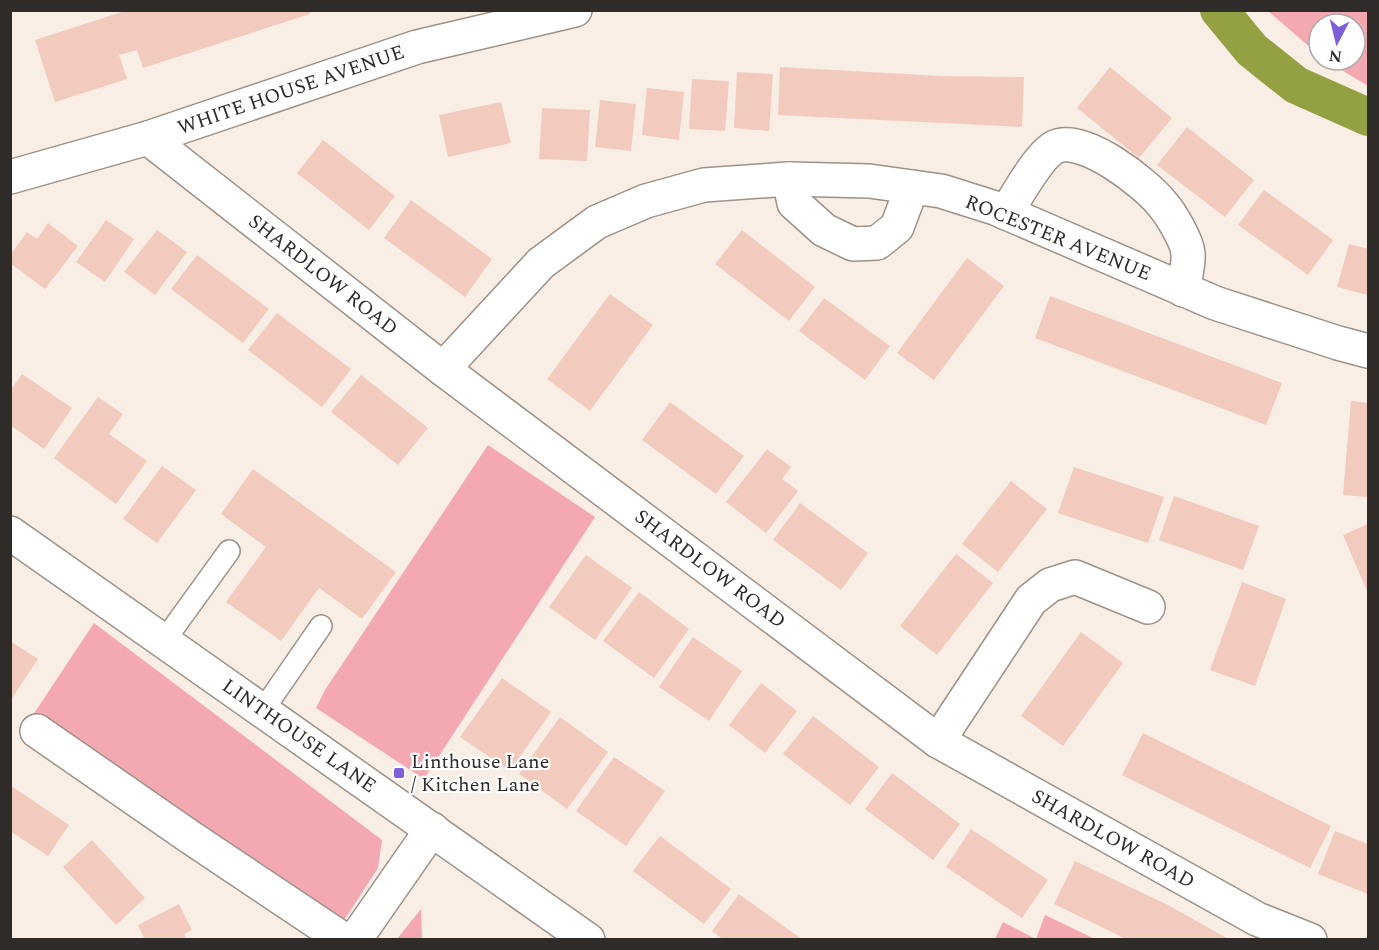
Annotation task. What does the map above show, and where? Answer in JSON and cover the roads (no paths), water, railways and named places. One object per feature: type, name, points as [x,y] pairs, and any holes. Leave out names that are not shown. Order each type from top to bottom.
[{"type":"street","name":"WHITE HOUSE AVENUE","points":[[10,177],[148,138],[417,47],[574,10]]},
{"type":"street","name":"SHARDLOW ROAD","points":[[148,138],[443,369],[938,741],[1257,919],[1310,939]]},
{"type":"street","points":[[1006,213],[1034,167],[1054,147],[1074,144],[1120,168],[1162,204],[1176,226],[1188,252],[1183,290]]},
{"type":"street","name":"ROCESTER AVENUE","points":[[443,369],[541,263],[597,222],[646,201],[704,185],[789,179],[869,181],[940,191],[1006,213],[1215,303],[1368,351]]},
{"type":"street","points":[[789,179],[794,203],[824,230],[853,244],[877,243],[897,227],[912,187]]},
{"type":"street","name":"LINTHOUSE LANE","points":[[10,533],[588,939]]},
{"type":"street","points":[[938,741],[1031,600],[1050,585],[1076,577],[1148,607]]},
{"type":"street","points":[[38,731],[190,837],[344,939]]},
{"type":"street","points":[[359,939],[361,931],[432,829]]},
{"type":"lane","points":[[164,641],[229,551]]},
{"type":"lane","points":[[263,710],[321,626]]},
{"type":"waterway","points":[[1219,10],[1252,50],[1296,85],[1368,117]]},
{"type":"place","name":"Linthouse Lane / Kitchen Lane","points":[[399,773]]}]
